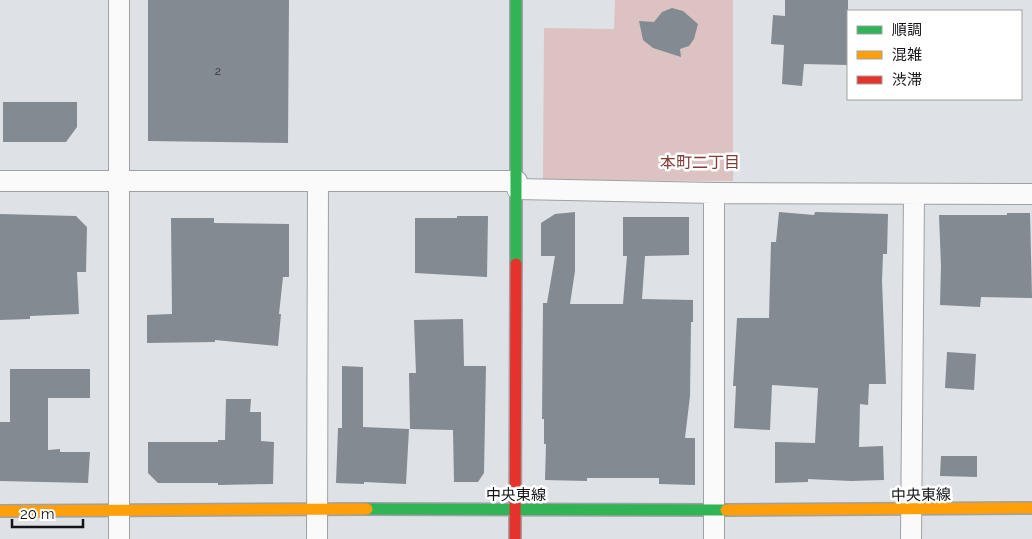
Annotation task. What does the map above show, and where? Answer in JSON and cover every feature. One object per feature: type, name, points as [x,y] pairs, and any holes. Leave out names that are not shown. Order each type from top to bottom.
[{"type":"main road","points":[[515,539],[516,0]]},
{"type":"main road","name":"中央東線","points":[[0,511],[911,510],[1032,508]]},
{"type":"street","points":[[119,0],[119,539]]},
{"type":"street","points":[[0,181],[318,181],[517,185],[714,193],[1032,194]]},
{"type":"street","points":[[317,539],[318,181]]},
{"type":"street","points":[[714,193],[714,539]]},
{"type":"street","points":[[911,539],[914,194]]},
{"type":"shaded area","points":[[615,0],[733,0],[733,181],[543,180],[544,28],[614,29]]},
{"type":"building","points":[[148,0],[289,0],[288,143],[148,141]]},
{"type":"building","points":[[785,0],[848,0],[847,65],[804,64],[802,86],[782,84],[784,45],[771,44],[773,15],[785,16]]},
{"type":"building","points":[[672,8],[683,11],[698,24],[694,39],[689,46],[680,49],[681,57],[653,48],[643,40],[639,21],[654,22],[662,12]]},
{"type":"building","points":[[3,102],[77,102],[77,127],[66,142],[3,142]]},
{"type":"building","points":[[575,212],[575,271],[570,304],[623,304],[627,256],[623,256],[623,217],[689,217],[689,255],[645,256],[642,299],[693,300],[690,396],[685,438],[695,438],[695,485],[659,484],[659,478],[587,478],[587,481],[545,480],[546,444],[544,444],[544,419],[542,419],[543,303],[547,303],[555,256],[541,256],[541,223],[555,214]]},
{"type":"building","points":[[779,212],[814,215],[815,212],[888,214],[887,254],[883,254],[882,281],[886,384],[869,384],[868,405],[860,404],[859,447],[883,446],[884,480],[808,479],[808,482],[775,483],[775,442],[815,443],[818,388],[772,385],[770,430],[734,428],[736,386],[733,386],[737,318],[769,318],[771,242],[776,242]]},
{"type":"building","points":[[1007,213],[1030,213],[1032,298],[981,297],[980,307],[940,305],[939,215],[1007,215]]},
{"type":"building","points":[[0,214],[76,216],[87,227],[86,272],[77,272],[79,314],[30,316],[30,319],[0,320]]},
{"type":"building","points":[[457,216],[488,216],[487,277],[415,273],[415,218],[457,218]]},
{"type":"building","points":[[171,218],[214,218],[214,223],[289,224],[289,277],[283,277],[278,346],[215,340],[215,342],[147,343],[147,315],[172,314]]},
{"type":"building","points":[[463,319],[464,366],[486,366],[484,473],[478,482],[454,482],[453,430],[410,429],[409,373],[416,373],[414,320]]},
{"type":"building","points":[[947,352],[976,354],[974,390],[945,388]]},
{"type":"building","points":[[342,366],[363,367],[363,427],[409,429],[406,484],[336,483],[338,428],[342,428]]},
{"type":"building","points":[[10,369],[90,369],[90,398],[48,398],[48,450],[60,449],[60,452],[90,452],[88,483],[0,481],[0,422],[10,422]]},
{"type":"building","points":[[226,399],[251,399],[250,412],[261,412],[261,441],[274,442],[273,484],[158,483],[148,473],[148,442],[218,442],[218,440],[225,440]]},
{"type":"building","points":[[941,456],[977,456],[977,477],[940,476]]},
{"type":"traffic: fast","points":[[516,0],[516,264]]},
{"type":"traffic: fast","points":[[367,509],[726,510]]},
{"type":"traffic: slow","points":[[726,510],[1032,508]]},
{"type":"traffic: slow","points":[[0,511],[367,509]]},
{"type":"traffic: jam","points":[[515,539],[516,264]]},
{"type":"district","name":"本町二丁目","points":[[700,162]]}]
